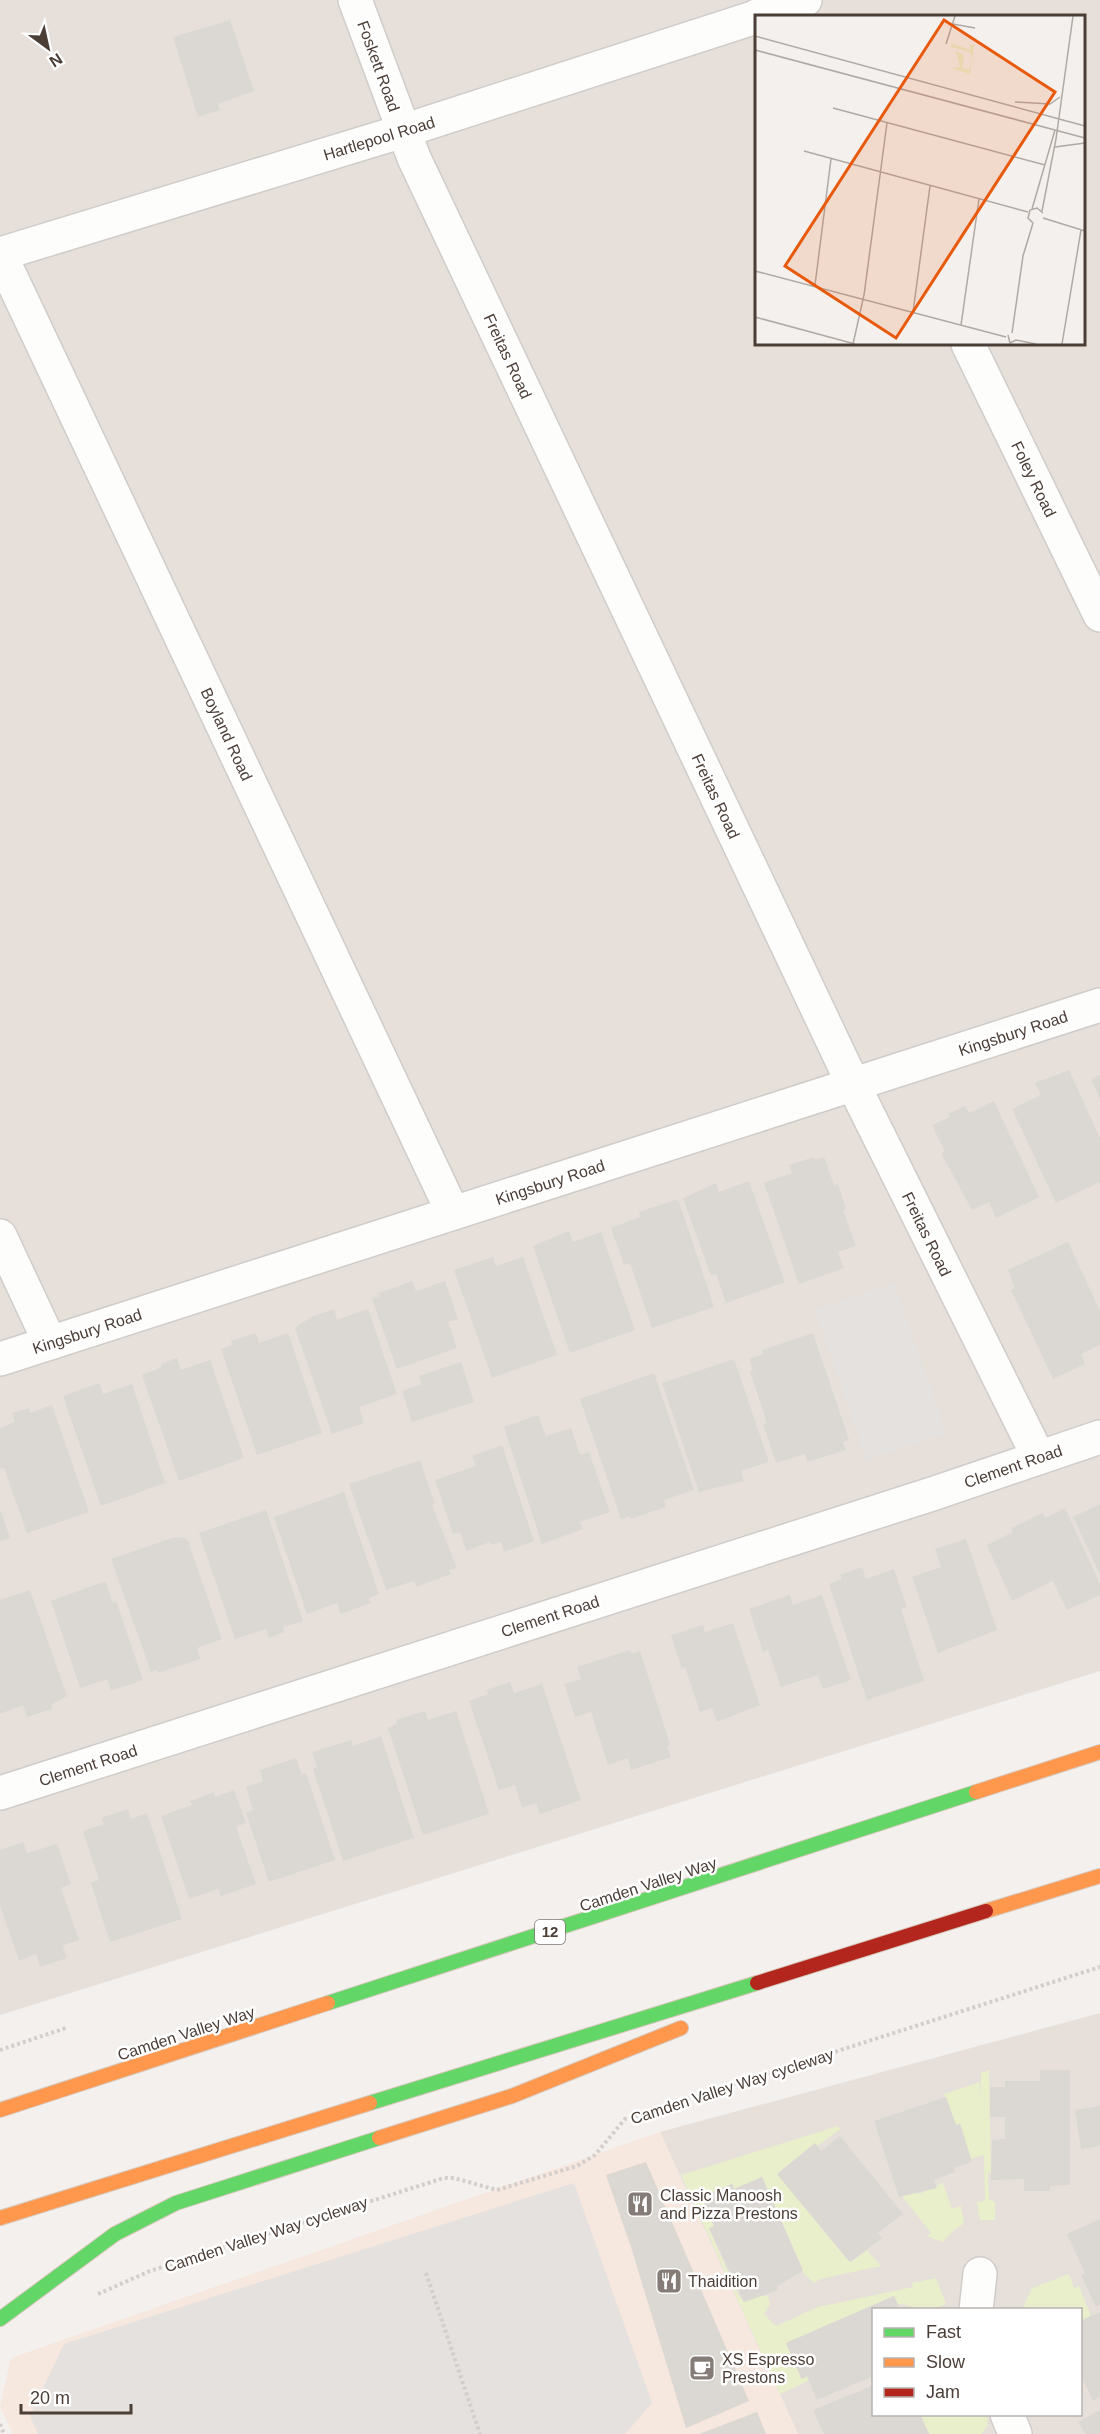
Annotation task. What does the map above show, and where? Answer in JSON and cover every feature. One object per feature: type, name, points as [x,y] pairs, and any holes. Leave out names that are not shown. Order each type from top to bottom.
[{"type":"main road","name":"Camden Valley Way","points":[[0,2110],[1100,1752]]},
{"type":"main road","points":[[0,2218],[1100,1876]]},
{"type":"main road","points":[[756,1998],[911,1936]]},
{"type":"main road","points":[[0,2319],[115,2234],[176,2203],[512,2096],[689,2025]]},
{"type":"street","name":"Foskett Road","points":[[355,0],[403,131]]},
{"type":"street","name":"Hartlepool Road","points":[[762,15],[805,6]]},
{"type":"street","name":"Hartlepool Road","points":[[0,254],[403,131],[755,17]]},
{"type":"street","name":"Freitas Road","points":[[403,131],[853,1084],[1038,1456]]},
{"type":"street","name":"Boyland Road","points":[[0,254],[453,1213]]},
{"type":"street","name":"Foley Road","points":[[968,345],[1100,615]]},
{"type":"street","name":"Kingsbury Road","points":[[0,1359],[1100,1005]]},
{"type":"street","points":[[0,1236],[50,1343]]},
{"type":"street","name":"Clement Road","points":[[0,1793],[932,1494],[1038,1456],[1100,1437]]},
{"type":"street","points":[[976,2308],[980,2274]]},
{"type":"street","points":[[1007,2416],[1015,2434]]},
{"type":"path","name":"Camden Valley Way cycleway","points":[[93,2296],[150,2271],[444,2178],[454,2178],[496,2190],[577,2166],[595,2155],[625,2120],[1100,1967]]},
{"type":"path","points":[[0,2050],[66,2028]]},
{"type":"path","points":[[426,2272],[480,2434]]},
{"type":"path","points":[[0,2424],[4,2434]]},
{"type":"shaded area","points":[[0,0],[1100,0],[1100,1671],[0,2015]]},
{"type":"shaded area","points":[[894,1283],[946,1433],[867,1460],[815,1310]]},
{"type":"shaded area","points":[[1100,2013],[1100,2434],[798,2434],[660,2132]]},
{"type":"shaded area","points":[[660,2132],[798,2434],[13,2434],[0,2407],[11,2358]]},
{"type":"shaded area","points":[[574,2183],[652,2403],[625,2434],[38,2434],[30,2416],[64,2344]]},
{"type":"green space","points":[[989,2070],[991,2174],[988,2172],[989,2199],[995,2202],[995,2220],[980,2220],[977,2202],[985,2201],[984,2155],[971,2159],[960,2124],[956,2125],[944,2094],[980,2082],[981,2101],[981,2073]]},
{"type":"green space","points":[[838,2126],[841,2129],[777,2174],[846,2258],[851,2262],[867,2250],[881,2266],[820,2279],[814,2283],[801,2271],[803,2270],[762,2177],[734,2189],[732,2184],[702,2197],[714,2226],[709,2229],[739,2296],[744,2302],[762,2294],[763,2297],[768,2295],[770,2304],[764,2314],[776,2326],[818,2307],[913,2287],[912,2283],[936,2278],[946,2304],[934,2308],[914,2308],[898,2304],[894,2296],[786,2343],[801,2379],[807,2376],[808,2381],[780,2394],[681,2175]]},
{"type":"green space","points":[[943,2183],[952,2209],[961,2206],[964,2223],[943,2242],[927,2236],[931,2233],[902,2196],[918,2191],[919,2194]]},
{"type":"green space","points":[[1069,2274],[1074,2288],[1079,2286],[1091,2316],[1082,2320],[1082,2308],[1022,2308],[1032,2288]]},
{"type":"green space","points":[[920,2416],[988,2416],[987,2426],[982,2434],[929,2434]]},
{"type":"building","points":[[230,20],[254,91],[218,104],[220,110],[198,117],[173,37]]},
{"type":"building","points":[[1069,1070],[1100,1138],[1100,1182],[1056,1203],[1012,1109],[1041,1095],[1035,1083]]},
{"type":"building","points":[[1100,1075],[1100,1099],[1091,1079]]},
{"type":"building","points":[[994,1101],[1039,1197],[996,1218],[989,1202],[972,1210],[941,1153],[945,1152],[932,1125],[950,1117],[948,1114],[965,1106],[969,1113]]},
{"type":"building","points":[[814,1157],[815,1160],[824,1157],[834,1185],[838,1184],[846,1208],[843,1210],[856,1246],[838,1252],[844,1268],[799,1284],[764,1183],[792,1173],[789,1165]]},
{"type":"building","points":[[749,1181],[785,1282],[726,1303],[716,1274],[711,1276],[683,1198],[716,1183],[719,1192]]},
{"type":"building","points":[[678,1199],[714,1307],[652,1328],[630,1263],[624,1265],[611,1228],[640,1217],[639,1212]]},
{"type":"building","points":[[569,1231],[573,1242],[601,1232],[635,1330],[570,1353],[533,1246]]},
{"type":"building","points":[[1068,1242],[1100,1311],[1100,1345],[1081,1354],[1085,1364],[1053,1379],[1011,1290],[1015,1288],[1008,1270]]},
{"type":"building","points":[[493,1257],[496,1266],[523,1257],[557,1355],[492,1378],[454,1270]]},
{"type":"building","points":[[412,1281],[416,1291],[445,1281],[458,1319],[448,1322],[457,1348],[397,1369],[372,1299],[380,1296],[379,1293]]},
{"type":"building","points":[[334,1309],[337,1320],[368,1309],[397,1394],[359,1407],[364,1423],[332,1434],[295,1328],[311,1317]]},
{"type":"building","points":[[256,1333],[259,1343],[288,1333],[322,1433],[257,1455],[221,1349],[232,1345],[231,1341]]},
{"type":"building","points":[[813,1333],[849,1440],[843,1442],[846,1450],[807,1462],[805,1454],[776,1463],[763,1424],[767,1423],[750,1372],[753,1370],[749,1359],[763,1354],[762,1350]]},
{"type":"building","points":[[177,1358],[181,1370],[210,1360],[244,1458],[179,1481],[142,1375]]},
{"type":"building","points":[[734,1359],[769,1462],[741,1471],[744,1481],[699,1492],[662,1383]]},
{"type":"building","points":[[461,1362],[474,1402],[412,1422],[402,1391],[422,1384],[419,1376]]},
{"type":"building","points":[[654,1373],[694,1490],[664,1500],[666,1507],[630,1519],[630,1516],[621,1519],[580,1399]]},
{"type":"building","points":[[99,1383],[103,1394],[132,1384],[165,1483],[101,1506],[63,1396]]},
{"type":"building","points":[[52,1405],[89,1512],[27,1533],[4,1468],[0,1469],[0,1428],[15,1422],[12,1413],[29,1408],[30,1413]]},
{"type":"building","points":[[538,1415],[546,1436],[571,1428],[580,1455],[589,1452],[610,1512],[580,1522],[583,1529],[542,1544],[504,1427]]},
{"type":"building","points":[[502,1445],[534,1541],[504,1552],[501,1542],[491,1545],[490,1542],[466,1551],[460,1532],[453,1534],[435,1480],[476,1466],[472,1456]]},
{"type":"building","points":[[420,1460],[435,1504],[432,1505],[457,1568],[449,1570],[451,1574],[416,1587],[414,1581],[386,1590],[349,1484]]},
{"type":"building","points":[[344,1492],[379,1594],[369,1598],[371,1603],[341,1614],[337,1603],[307,1614],[274,1517]]},
{"type":"building","points":[[1100,1504],[1100,1574],[1073,1517]]},
{"type":"building","points":[[1065,1508],[1100,1584],[1100,1595],[1067,1610],[1053,1581],[1012,1601],[987,1545],[1013,1532],[1011,1528],[1043,1513],[1045,1518]]},
{"type":"building","points":[[0,1509],[10,1538],[0,1541]]},
{"type":"building","points":[[266,1510],[303,1621],[283,1627],[284,1632],[269,1638],[266,1629],[235,1639],[199,1533]]},
{"type":"building","points":[[182,1537],[188,1541],[222,1639],[197,1648],[200,1659],[158,1673],[157,1670],[151,1672],[111,1559],[172,1538]]},
{"type":"building","points":[[966,1539],[997,1630],[938,1653],[912,1577],[941,1567],[935,1549]]},
{"type":"building","points":[[862,1567],[866,1579],[894,1569],[907,1607],[901,1609],[924,1681],[867,1700],[829,1584],[842,1579],[840,1575]]},
{"type":"building","points":[[105,1581],[113,1603],[116,1601],[143,1680],[111,1691],[108,1679],[80,1688],[51,1601]]},
{"type":"building","points":[[30,1590],[67,1696],[51,1705],[52,1709],[27,1717],[23,1705],[0,1714],[0,1600]]},
{"type":"building","points":[[790,1595],[793,1605],[822,1595],[851,1680],[823,1689],[818,1675],[781,1687],[768,1650],[763,1652],[749,1609]]},
{"type":"building","points":[[733,1623],[760,1705],[717,1722],[712,1708],[700,1712],[685,1667],[682,1669],[671,1635],[703,1625],[705,1632]]},
{"type":"building","points":[[630,1650],[632,1654],[640,1651],[670,1744],[667,1746],[671,1757],[631,1770],[628,1758],[608,1765],[591,1712],[575,1717],[564,1684],[581,1679],[577,1667]]},
{"type":"building","points":[[510,1682],[514,1693],[542,1684],[581,1800],[540,1814],[536,1803],[522,1808],[515,1785],[499,1790],[469,1701],[488,1694],[486,1690]]},
{"type":"building","points":[[425,1711],[428,1720],[456,1711],[489,1814],[423,1835],[388,1728],[397,1724],[396,1720]]},
{"type":"building","points":[[381,1736],[414,1838],[343,1861],[313,1769],[317,1767],[312,1752],[351,1740],[353,1746]]},
{"type":"building","points":[[296,1758],[302,1775],[306,1773],[335,1860],[269,1882],[246,1813],[253,1810],[246,1787],[263,1781],[260,1770]]},
{"type":"building","points":[[234,1790],[246,1823],[236,1827],[256,1884],[221,1896],[218,1889],[189,1899],[161,1816],[192,1805],[190,1801],[214,1792],[215,1797]]},
{"type":"building","points":[[128,1809],[131,1819],[147,1813],[182,1919],[110,1942],[91,1883],[99,1880],[83,1831],[104,1824],[101,1818]]},
{"type":"building","points":[[23,1842],[27,1853],[57,1844],[71,1884],[61,1888],[79,1940],[63,1945],[67,1958],[40,1967],[36,1954],[19,1961],[0,1905],[0,1850]]},
{"type":"building","points":[[1040,2070],[1070,2070],[1070,2185],[1050,2186],[1050,2191],[1024,2191],[1024,2179],[991,2180],[992,2140],[1005,2139],[1005,2117],[990,2117],[990,2087],[1005,2087],[1005,2081],[1040,2081]]},
{"type":"building","points":[[946,2097],[956,2125],[960,2124],[972,2162],[954,2168],[955,2172],[934,2180],[937,2188],[899,2197],[874,2121]]},
{"type":"building","points":[[1100,2106],[1100,2146],[1081,2149],[1075,2110]]},
{"type":"building","points":[[840,2136],[903,2214],[878,2233],[882,2238],[850,2262],[777,2174],[815,2143],[821,2151]]},
{"type":"building","points":[[646,2162],[749,2401],[686,2428],[631,2247],[606,2175]]},
{"type":"building","points":[[762,2177],[803,2271],[777,2286],[778,2290],[744,2302],[709,2228],[714,2226],[702,2197],[732,2184],[734,2189]]},
{"type":"building","points":[[1100,2219],[1100,2305],[1096,2307],[1081,2275],[1085,2273],[1067,2234]]},
{"type":"building","points":[[894,2296],[899,2308],[872,2308],[872,2377],[817,2400],[807,2376],[802,2379],[786,2343]]},
{"type":"building","points":[[1100,2312],[1100,2397],[1093,2401],[1082,2378],[1082,2320]]},
{"type":"building","points":[[872,2386],[872,2416],[921,2416],[929,2434],[824,2434],[813,2410]]},
{"type":"building","points":[[1100,2410],[1100,2434],[1085,2434],[1078,2422]]},
{"type":"building","points":[[757,2412],[766,2434],[699,2434]]},
{"type":"traffic: fast","points":[[328,2003],[976,1792]]},
{"type":"traffic: fast","points":[[370,2103],[757,1983]]},
{"type":"traffic: fast","points":[[0,2319],[115,2234],[176,2203],[379,2138]]},
{"type":"traffic: slow","points":[[976,1792],[1100,1752]]},
{"type":"traffic: slow","points":[[986,1911],[1100,1876]]},
{"type":"traffic: slow","points":[[0,2110],[328,2003]]},
{"type":"traffic: slow","points":[[379,2138],[512,2096],[681,2028]]},
{"type":"traffic: slow","points":[[0,2218],[370,2103]]},
{"type":"traffic: jam","points":[[757,1983],[986,1911]]},
{"type":"place","name":"Classic Manoosh and Pizza Prestons","points":[[640,2204]]},
{"type":"place","name":"Thaidition","points":[[669,2281]]},
{"type":"place","name":"XS Espresso Prestons","points":[[702,2368]]}]
